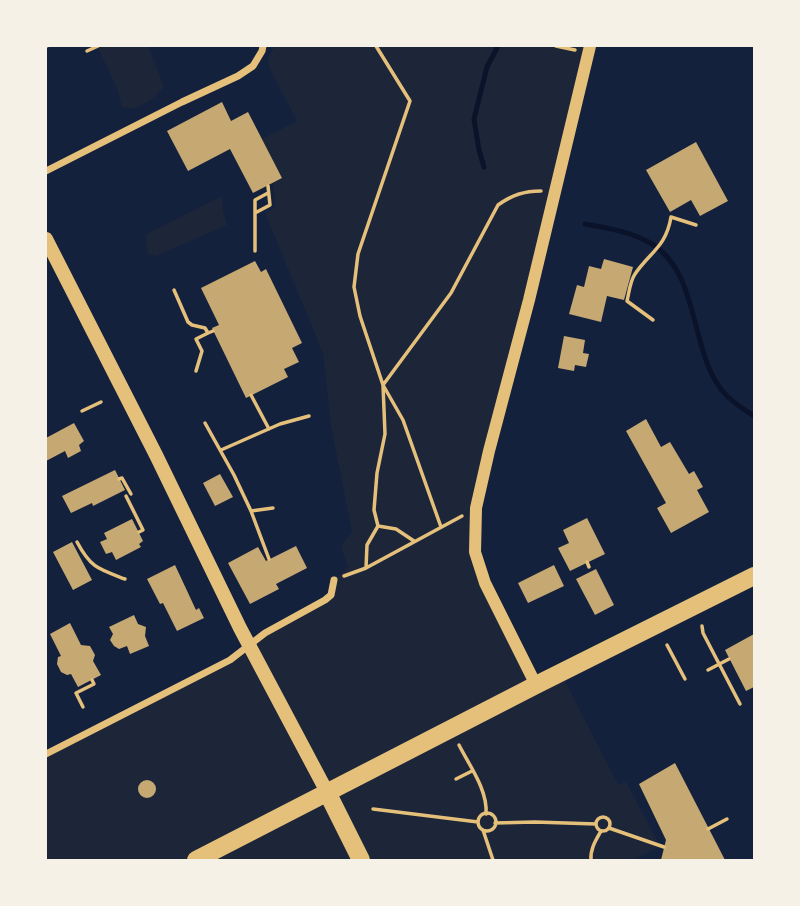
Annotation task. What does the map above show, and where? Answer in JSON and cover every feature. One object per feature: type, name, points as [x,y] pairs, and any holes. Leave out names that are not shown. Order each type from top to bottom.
[{"type":"main road","points":[[46,239],[249,646],[361,860]]},
{"type":"main road","points":[[196,860],[754,576]]},
{"type":"street","points":[[46,171],[238,76],[253,66],[263,46]]},
{"type":"street","points":[[536,685],[485,583],[475,552],[476,508],[590,46]]},
{"type":"street","points":[[46,754],[230,660],[265,633],[325,600],[331,595],[334,580]]},
{"type":"path","points":[[87,51],[98,46]]},
{"type":"path","points":[[376,46],[410,101],[358,254],[354,287],[360,316],[383,385],[403,419],[441,527]]},
{"type":"path","points":[[255,212],[270,205],[268,186]]},
{"type":"path","points":[[366,568],[367,545],[378,526],[374,510],[377,472],[385,434],[383,385],[451,293],[498,205],[525,191],[554,194]]},
{"type":"path","points":[[254,251],[255,200],[268,193]]},
{"type":"path","points":[[653,320],[627,301],[633,276],[663,242],[671,217],[696,225]]},
{"type":"path","points":[[174,290],[188,322],[205,328],[208,333]]},
{"type":"path","points":[[196,371],[202,351],[196,339],[213,331]]},
{"type":"path","points":[[251,395],[269,429]]},
{"type":"path","points":[[82,411],[101,402]]},
{"type":"path","points":[[221,450],[269,429],[309,416]]},
{"type":"path","points":[[205,423],[251,511],[270,559]]},
{"type":"path","points":[[119,479],[121,478],[143,530],[139,532]]},
{"type":"path","points":[[251,511],[273,508]]},
{"type":"path","points":[[334,580],[366,568],[476,508]]},
{"type":"path","points":[[378,526],[396,529],[415,541]]},
{"type":"path","points":[[77,542],[92,565],[125,579]]},
{"type":"path","points":[[702,626],[703,633],[740,704]]},
{"type":"path","points":[[667,645],[685,679]]},
{"type":"path","points":[[708,670],[729,659]]},
{"type":"path","points":[[83,707],[76,693],[94,684],[92,680]]},
{"type":"path","points":[[451,729],[484,797],[486,814]]},
{"type":"path","points":[[456,779],[472,771]]},
{"type":"path","points":[[373,808],[478,822]]},
{"type":"path","points":[[606,818],[609,812]]},
{"type":"path","points":[[493,860],[478,822],[480,817],[486,814],[491,815],[495,823]]},
{"type":"path","points":[[596,824],[600,818],[606,818],[610,821],[609,828]]},
{"type":"path","points":[[708,829],[727,819]]},
{"type":"path","points":[[495,823],[596,824]]},
{"type":"path","points":[[483,830],[491,830],[495,823]]},
{"type":"path","points":[[596,824],[601,831]]},
{"type":"path","points":[[590,860],[594,843],[601,831],[609,828],[664,847]]},
{"type":"shaded area","points":[[97,46],[148,46],[164,87],[140,106],[122,107],[117,88]]},
{"type":"shaded area","points":[[590,46],[476,508],[475,552],[536,685],[561,673],[618,785],[626,782],[660,846],[632,860],[46,860],[46,754],[230,660],[265,633],[325,600],[334,580],[348,567],[341,546],[352,532],[331,426],[323,353],[265,213],[275,207],[273,183],[282,178],[262,139],[297,121],[270,69],[268,58],[274,47]]},
{"type":"shaded area","points":[[222,196],[227,225],[156,256],[148,254],[147,234]]},
{"type":"building","points":[[222,102],[231,121],[248,112],[282,178],[253,193],[230,149],[188,171],[167,131]]},
{"type":"building","points":[[696,142],[728,201],[700,216],[691,200],[670,212],[646,170]]},
{"type":"building","points":[[604,259],[633,267],[624,300],[607,296],[601,322],[569,314],[577,285],[584,287],[589,266],[601,269]]},
{"type":"building","points":[[255,261],[261,272],[266,269],[302,343],[292,348],[299,362],[284,369],[288,377],[246,398],[212,328],[219,325],[201,288]]},
{"type":"building","points":[[564,336],[585,340],[583,353],[589,354],[586,367],[575,365],[574,371],[558,368]]},
{"type":"building","points":[[646,419],[661,447],[670,442],[689,474],[694,471],[703,487],[697,490],[709,512],[671,533],[657,508],[666,503],[626,431]]},
{"type":"building","points":[[74,423],[84,441],[79,445],[81,451],[68,458],[65,451],[46,461],[46,438]]},
{"type":"building","points":[[115,470],[125,490],[93,506],[92,503],[71,513],[62,496]]},
{"type":"building","points":[[220,474],[233,497],[215,506],[203,483]]},
{"type":"building","points":[[587,518],[605,554],[570,571],[558,548],[569,543],[563,530]]},
{"type":"building","points":[[132,519],[143,541],[139,544],[141,547],[116,560],[112,552],[106,554],[100,542],[107,539],[104,533]]},
{"type":"building","points":[[72,542],[92,580],[73,590],[53,552]]},
{"type":"building","points":[[296,546],[307,568],[276,584],[279,589],[250,604],[228,563],[258,547],[266,561]]},
{"type":"building","points":[[175,565],[196,610],[199,608],[204,618],[177,631],[147,579]]},
{"type":"building","points":[[554,565],[564,586],[528,603],[518,583]]},
{"type":"building","points":[[596,569],[614,605],[595,615],[576,579]]},
{"type":"building","points":[[134,615],[138,624],[146,627],[145,636],[149,646],[130,654],[127,646],[119,649],[114,646],[110,640],[113,634],[109,627]]},
{"type":"building","points":[[70,623],[81,645],[90,646],[95,655],[93,661],[101,675],[78,687],[71,674],[61,672],[57,664],[58,657],[61,656],[50,634]]},
{"type":"building","points":[[754,634],[754,687],[746,691],[725,650]]},
{"type":"building","points":[[675,763],[725,860],[661,860],[666,840],[639,784]]},
{"type":"building","points":[[143,780],[151,780],[156,789],[154,796],[143,798],[138,793],[138,785]]},
{"type":"waterway","points":[[484,167],[474,119],[487,67],[498,46]]},
{"type":"waterway","points":[[585,224],[636,236],[652,244],[667,257],[686,290],[702,349],[718,385],[729,398],[754,416]]}]
